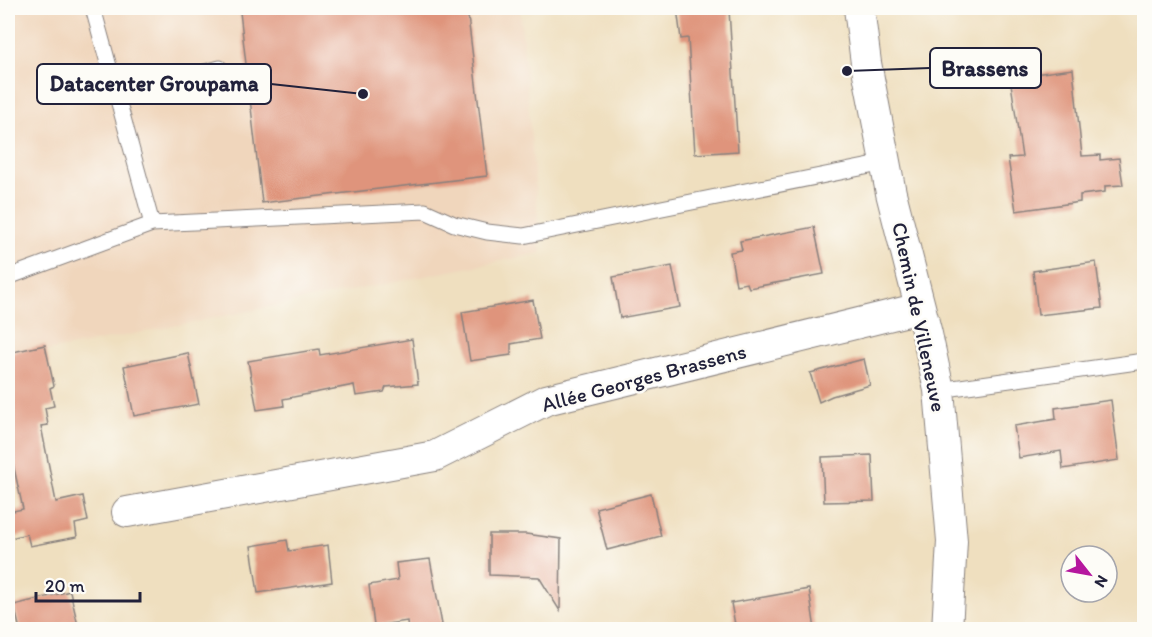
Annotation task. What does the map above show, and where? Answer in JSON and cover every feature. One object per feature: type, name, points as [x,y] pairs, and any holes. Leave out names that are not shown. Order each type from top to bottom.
[{"type":"street","name":"Chemin de Villeneuve","points":[[859,8],[866,63],[891,193],[939,390],[952,541],[947,630]]},
{"type":"street","name":"Allée Georges Brassens","points":[[127,512],[435,456],[546,400],[920,308]]},
{"type":"lane","points":[[93,8],[152,224]]},
{"type":"lane","points":[[117,95],[220,68]]},
{"type":"lane","points":[[8,277],[152,224],[425,211],[454,224],[487,232],[523,236],[885,163]]},
{"type":"lane","points":[[939,390],[1144,361]]},
{"type":"shaded area","points":[[8,8],[520,8],[541,253],[8,359]]},
{"type":"building","points":[[278,8],[467,8],[487,176],[262,203],[240,12]]},
{"type":"building","points":[[677,8],[729,10],[738,151],[695,154],[688,38],[681,39]]},
{"type":"building","points":[[1073,69],[1082,156],[1100,155],[1100,160],[1119,158],[1123,185],[1105,186],[1105,192],[1080,195],[1080,202],[1016,211],[1008,158],[1022,157],[1010,77]]},
{"type":"building","points":[[814,227],[824,274],[749,288],[747,283],[736,285],[730,252],[742,250],[740,241]]},
{"type":"building","points":[[1096,262],[1102,308],[1038,315],[1033,271]]},
{"type":"building","points":[[672,266],[680,307],[620,318],[613,277]]},
{"type":"building","points":[[533,300],[540,339],[511,344],[511,355],[470,361],[462,312]]},
{"type":"building","points":[[412,339],[418,384],[386,387],[384,392],[356,396],[354,385],[283,399],[284,406],[257,410],[248,361],[319,349],[320,355]]},
{"type":"building","points":[[45,345],[54,386],[50,388],[54,406],[45,408],[48,425],[41,426],[56,502],[83,496],[88,521],[75,524],[77,537],[30,546],[27,534],[11,538],[8,520],[8,512],[23,509],[8,441],[8,353]]},
{"type":"building","points":[[188,353],[199,404],[134,416],[124,366]]},
{"type":"building","points":[[864,359],[870,385],[819,402],[810,373]]},
{"type":"building","points":[[1111,400],[1119,460],[1063,469],[1061,451],[1019,458],[1014,426],[1056,419],[1055,408]]},
{"type":"building","points":[[872,455],[874,501],[824,502],[822,457]]},
{"type":"building","points":[[651,494],[661,536],[607,550],[596,508]]},
{"type":"building","points":[[489,534],[526,534],[561,539],[560,611],[539,577],[489,575]]},
{"type":"building","points":[[287,540],[289,551],[328,545],[332,582],[258,593],[251,546]]},
{"type":"building","points":[[430,559],[443,630],[408,630],[407,621],[374,626],[369,585],[398,580],[396,563]]},
{"type":"building","points":[[809,589],[815,630],[736,630],[731,603]]},
{"type":"building","points":[[70,591],[79,630],[20,630],[14,605]]},
{"type":"place","name":"Brassens","points":[[847,71]]},
{"type":"place","name":"Datacenter Groupama","points":[[363,94]]}]
